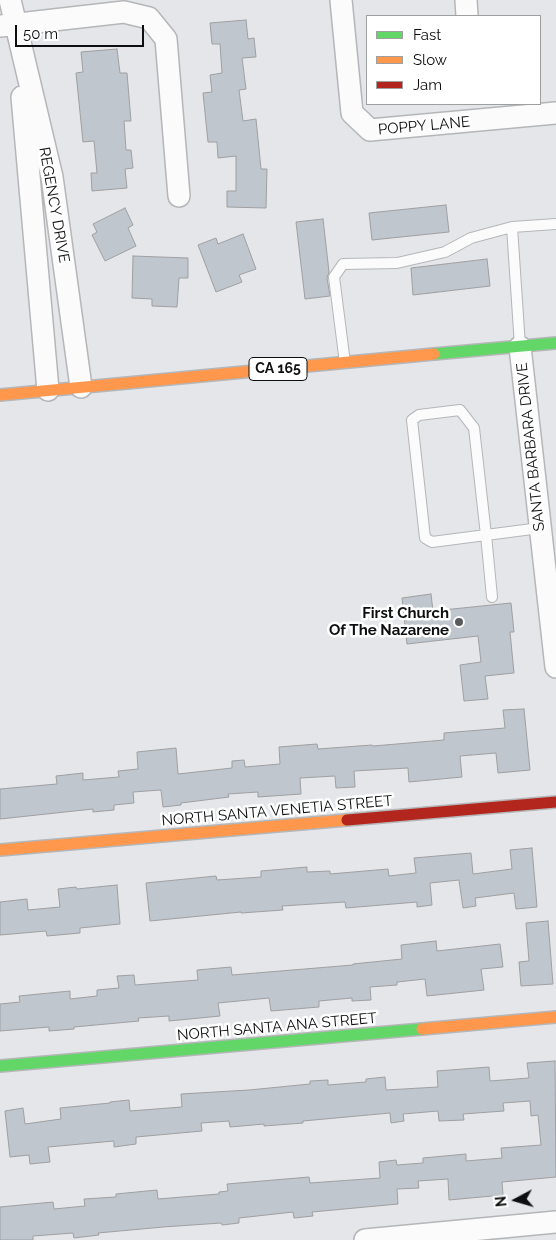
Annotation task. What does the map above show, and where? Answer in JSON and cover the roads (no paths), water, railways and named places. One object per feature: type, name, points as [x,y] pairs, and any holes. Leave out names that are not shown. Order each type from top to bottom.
[{"type":"street","name":"REGENCY DRIVE","points":[[10,0],[8,25],[48,390]]},
{"type":"street","name":"POPPY LANE","points":[[341,0],[352,113],[370,130],[476,112],[556,113]]},
{"type":"street","points":[[466,0],[467,15]]},
{"type":"street","points":[[8,25],[124,12],[149,18],[166,39],[179,196]]},
{"type":"street","name":"REGENCY DRIVE","points":[[8,25],[52,178],[81,388]]},
{"type":"street","name":"CA 165","points":[[0,395],[556,343]]},
{"type":"street","name":"SANTA BARBARA DRIVE","points":[[520,347],[554,635],[556,667]]},
{"type":"street","name":"NORTH SANTA VENETIA STREET","points":[[0,850],[556,802]]},
{"type":"street","name":"NORTH SANTA ANA STREET","points":[[0,1066],[556,1017]]},
{"type":"street","points":[[365,1240],[556,1222]]},
{"type":"lane","points":[[345,363],[334,277],[343,264],[397,263],[445,252],[471,238],[512,228],[556,224]]},
{"type":"lane","points":[[512,228],[520,347]]},
{"type":"lane","points":[[492,596],[486,535],[474,428],[460,410],[419,415],[412,420],[425,538],[432,542],[486,535],[540,528]]},
{"type":"place","name":"First Church Of The Nazarene","points":[[459,622]]}]
